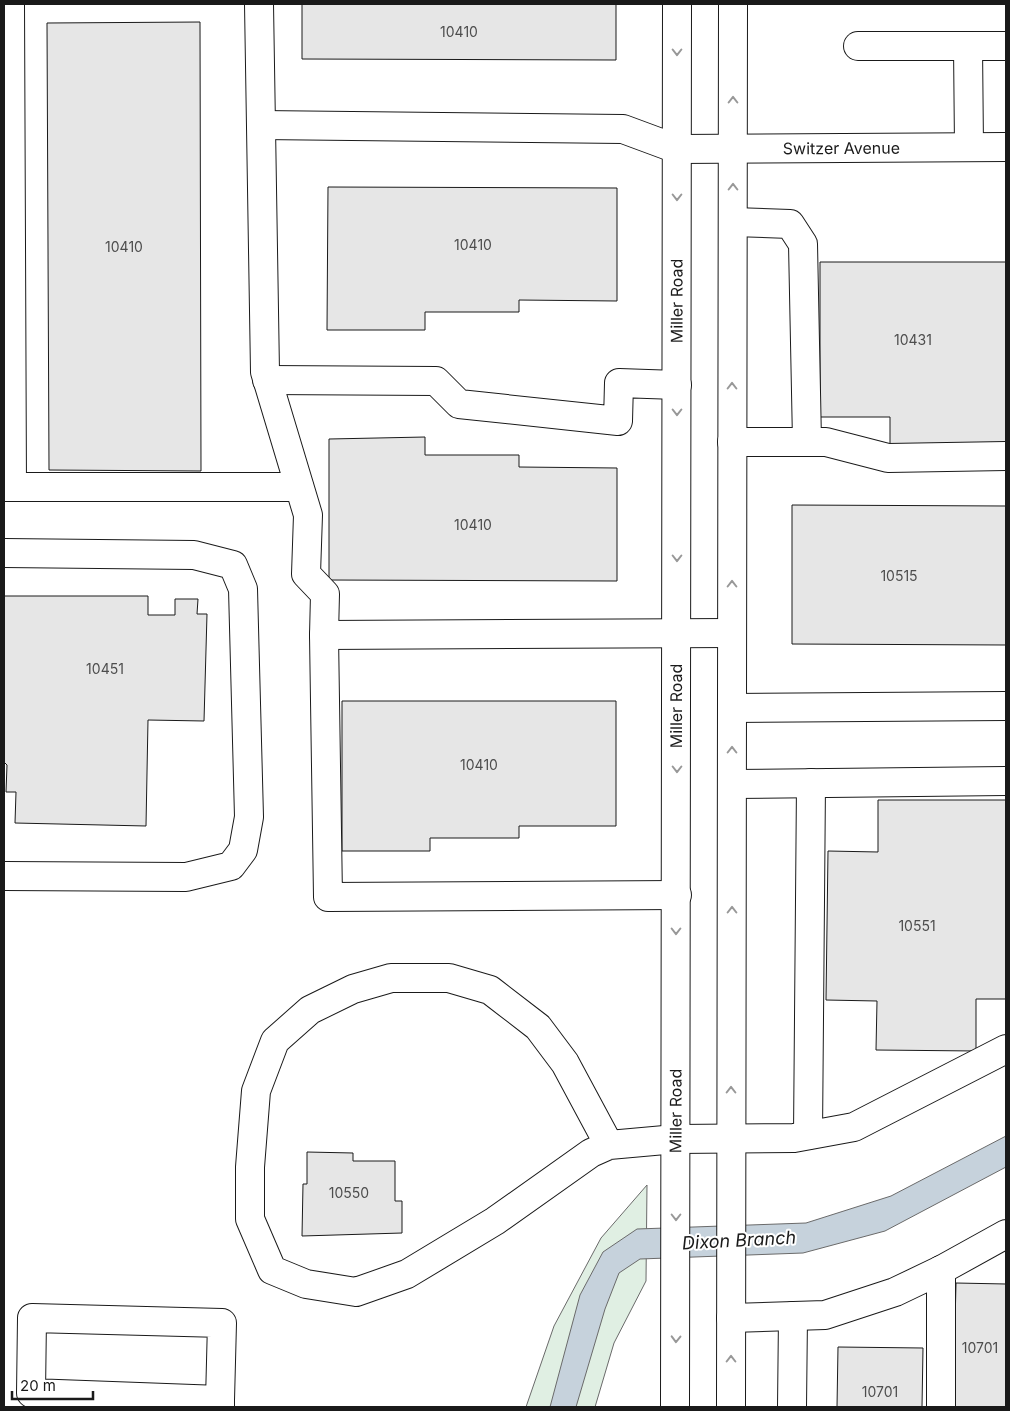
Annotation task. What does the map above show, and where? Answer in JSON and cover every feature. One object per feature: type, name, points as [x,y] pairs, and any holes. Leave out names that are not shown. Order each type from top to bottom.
[{"type":"main road","points":[[10,4],[8,487],[299,487]]},
{"type":"main road","points":[[259,4],[264,372],[308,515],[306,574],[325,594],[328,897],[677,895]]},
{"type":"main road","name":"Miller Road","points":[[675,1407],[677,4]]},
{"type":"main road","points":[[732,1407],[733,4]]},
{"type":"main road","points":[[858,46],[1006,46]]},
{"type":"main road","points":[[968,46],[969,148]]},
{"type":"main road","points":[[261,125],[623,129],[677,149]]},
{"type":"main road","name":"Switzer Avenue","points":[[677,149],[1006,147]]},
{"type":"main road","points":[[733,222],[790,224],[803,244],[806,441]]},
{"type":"main road","points":[[267,380],[436,381],[459,404],[618,421],[619,383],[677,385]]},
{"type":"main road","points":[[732,442],[826,442],[888,458],[1006,456]]},
{"type":"main road","points":[[4,553],[194,555],[233,565],[243,589],[249,818],[243,850],[231,866],[186,878],[4,876]]},
{"type":"main road","points":[[324,635],[732,633]]},
{"type":"main road","points":[[732,708],[1006,706]]},
{"type":"main road","points":[[732,784],[1006,781]]},
{"type":"main road","points":[[808,1135],[811,783]]},
{"type":"main road","points":[[609,1145],[565,1063],[538,1027],[490,990],[449,978],[391,978],[353,989],[310,1010],[275,1041],[256,1091],[250,1167],[250,1219],[272,1270],[306,1284],[356,1292],[407,1274],[495,1221],[592,1153],[609,1145],[676,1139],[794,1138],[854,1126],[1006,1050]]},
{"type":"main road","points":[[731,1306],[792,1316],[825,1315],[895,1292],[942,1270],[1006,1234]]},
{"type":"main road","points":[[940,1407],[942,1270]]},
{"type":"main road","points":[[792,1316],[792,1407]]},
{"type":"main road","points":[[32,1318],[222,1323],[220,1404],[31,1393],[32,1318]]},
{"type":"green space","points":[[647,1185],[646,1281],[614,1343],[595,1407],[526,1407],[554,1326],[601,1238]]},
{"type":"water","name":"Dixon Branch","points":[[1006,1136],[1006,1167],[885,1231],[803,1253],[640,1259],[619,1273],[605,1309],[576,1407],[550,1407],[580,1295],[603,1252],[637,1229],[806,1223],[891,1196]]},
{"type":"building","points":[[302,4],[616,4],[616,60],[302,59]]},
{"type":"building","points":[[200,22],[201,471],[49,470],[47,23]]},
{"type":"building","points":[[328,187],[617,188],[617,301],[519,300],[519,312],[425,312],[425,330],[327,330]]},
{"type":"building","points":[[820,262],[1006,262],[1006,442],[994,444],[890,444],[890,417],[820,417]]},
{"type":"building","points":[[425,437],[425,455],[519,455],[519,467],[617,468],[617,581],[329,580],[329,439]]},
{"type":"building","points":[[792,505],[1006,506],[1006,645],[792,644]]},
{"type":"building","points":[[4,596],[148,596],[148,615],[175,615],[175,599],[198,599],[197,614],[207,614],[204,721],[148,720],[146,826],[15,823],[16,792],[6,792],[7,765],[4,762]]},
{"type":"building","points":[[342,701],[616,701],[616,826],[519,826],[519,838],[430,838],[430,851],[342,851]]},
{"type":"building","points":[[878,800],[1006,800],[1006,999],[976,999],[976,1051],[876,1050],[877,1001],[826,1000],[828,851],[878,852]]},
{"type":"building","points":[[307,1152],[353,1153],[353,1161],[395,1161],[395,1201],[402,1201],[402,1233],[302,1236],[303,1184],[307,1184]]},
{"type":"building","points":[[956,1283],[1006,1284],[1006,1407],[953,1407]]},
{"type":"building","points":[[838,1347],[923,1348],[922,1407],[837,1407]]}]
